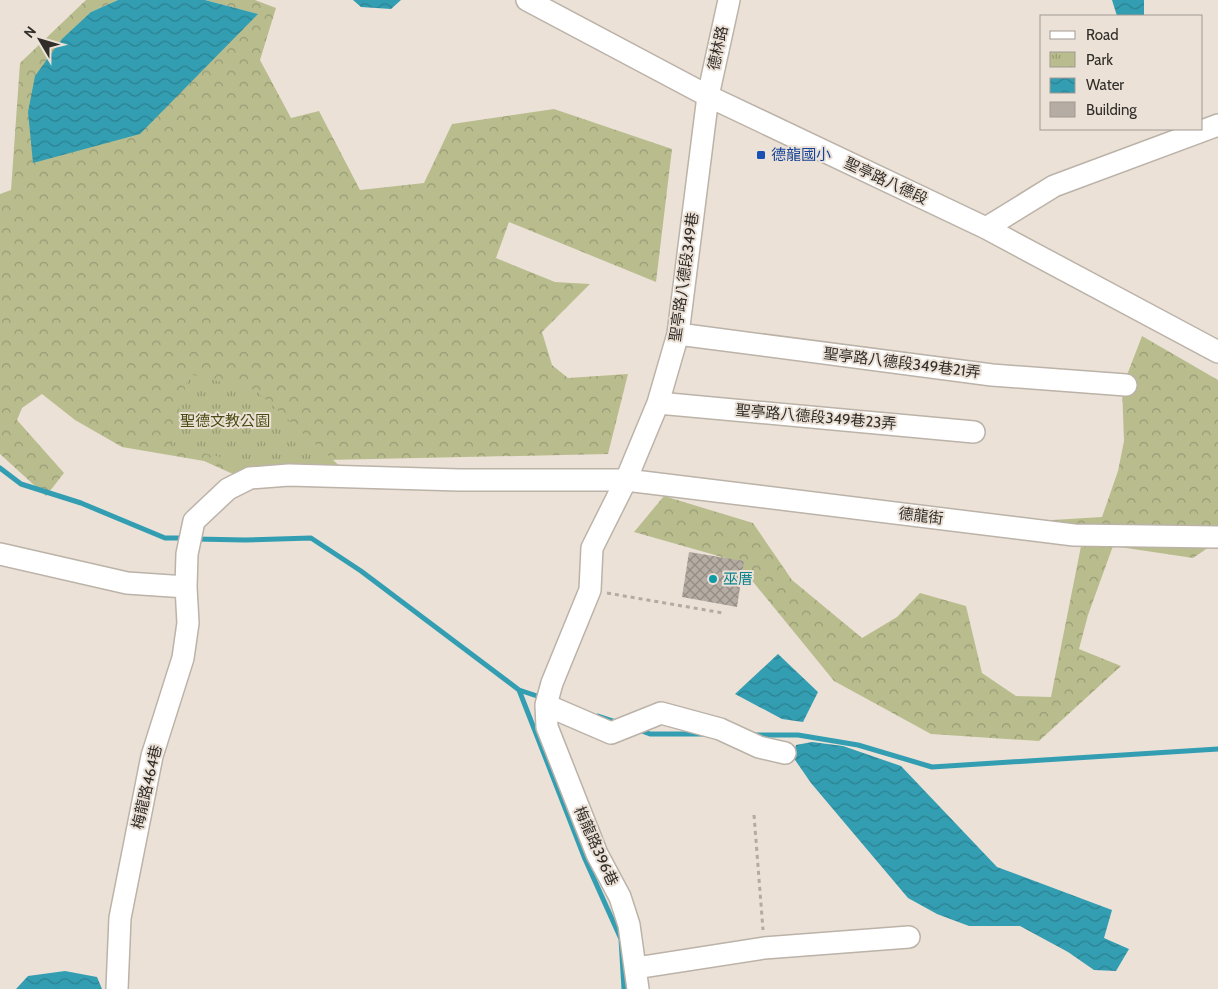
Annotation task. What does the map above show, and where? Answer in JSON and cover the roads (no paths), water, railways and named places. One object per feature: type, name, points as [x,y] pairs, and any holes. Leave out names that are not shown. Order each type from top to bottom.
[{"type":"street","name":"聖亭路八德段","points":[[526,0],[708,96],[986,228],[1218,352]]},
{"type":"street","name":"德林路","points":[[708,96],[729,0]]},
{"type":"street","name":"聖亭路八德段349巷","points":[[626,480],[658,403],[678,334],[708,96]]},
{"type":"street","points":[[986,228],[1054,186],[1218,125]]},
{"type":"street","name":"聖亭路八德段349巷21弄","points":[[678,334],[992,375],[1126,385]]},
{"type":"street","name":"聖亭路八德段349巷23弄","points":[[658,403],[974,432]]},
{"type":"street","name":"德龍街","points":[[186,587],[187,554],[194,522],[228,489],[250,478],[289,475],[459,480],[626,480],[1074,535],[1218,537]]},
{"type":"street","name":"梅龍路396巷","points":[[626,480],[592,548],[590,590],[552,683],[546,705],[547,727],[597,854],[620,896],[629,925],[638,989]]},
{"type":"street","points":[[0,554],[128,583],[186,587]]},
{"type":"street","name":"梅龍路464巷","points":[[117,989],[120,918],[152,756],[183,658],[188,623],[186,587]]},
{"type":"street","points":[[546,705],[611,732],[661,713],[720,729],[759,747],[785,753]]},
{"type":"street","points":[[636,968],[764,948],[909,937]]},
{"type":"water","points":[[118,0],[205,0],[258,14],[140,134],[33,163],[28,112],[35,76],[62,39],[91,12]]},
{"type":"water","points":[[353,0],[401,0],[391,9],[361,7]]},
{"type":"water","points":[[1112,0],[1144,0],[1144,15],[1117,15]]},
{"type":"water","points":[[778,654],[818,692],[803,722],[782,719],[735,694]]},
{"type":"water","points":[[812,742],[843,746],[901,766],[997,867],[1112,910],[1104,938],[1129,949],[1116,971],[1094,970],[1068,952],[1020,926],[969,926],[937,914],[908,898],[811,783],[793,757],[796,745]]},
{"type":"water","points":[[65,971],[97,977],[102,989],[16,989],[28,976]]},
{"type":"waterway","points":[[0,468],[21,484],[81,503],[165,538],[186,538]]},
{"type":"waterway","points":[[195,539],[311,538],[361,571],[519,690],[543,698]]},
{"type":"waterway","points":[[519,690],[585,859],[621,939],[624,989]]},
{"type":"waterway","points":[[598,716],[619,723]]},
{"type":"waterway","points":[[639,730],[650,734],[704,734]]},
{"type":"waterway","points":[[753,735],[798,735],[858,745],[932,767],[1218,749]]},
{"type":"place","name":"德龍國小","points":[[761,155]]},
{"type":"place","name":"巫厝","points":[[713,579]]},
{"type":"park label","name":"聖德文教公園","points":[[225,421]]}]
